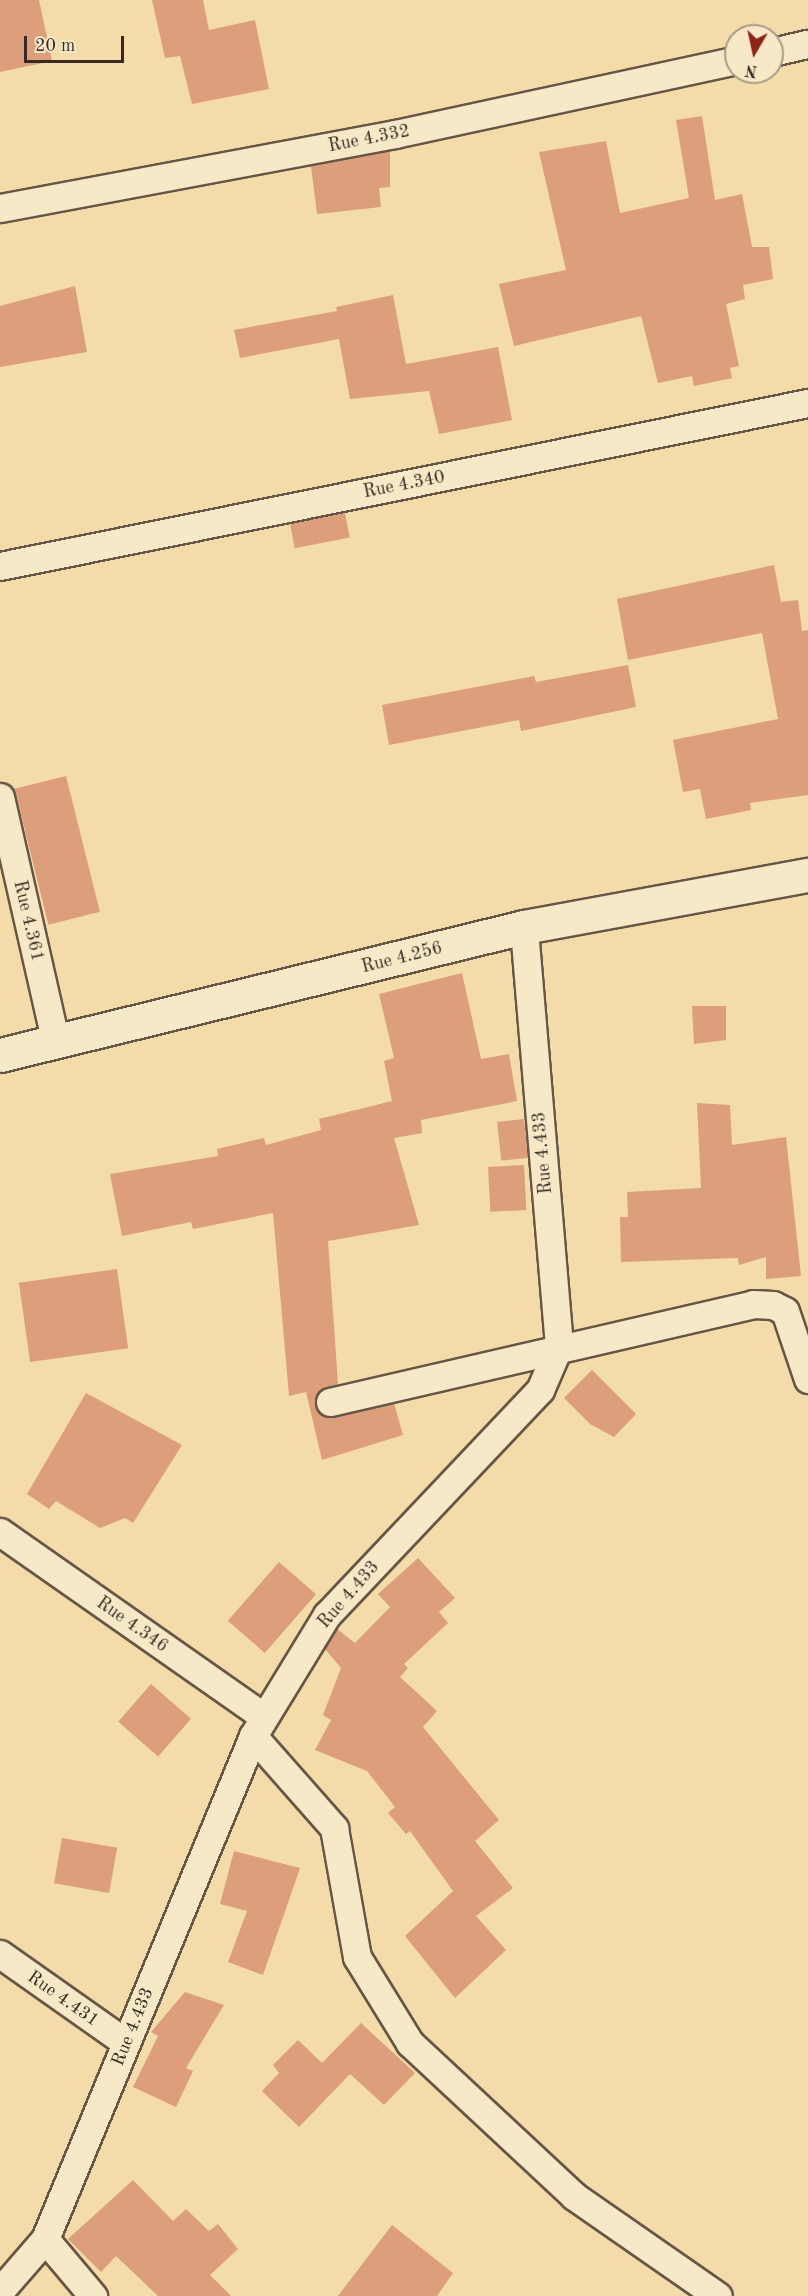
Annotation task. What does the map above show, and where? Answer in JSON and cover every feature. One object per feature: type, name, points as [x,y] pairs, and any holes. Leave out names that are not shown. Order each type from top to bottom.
[{"type":"street","points":[[784,49],[808,44]]},
{"type":"street","name":"Rue 4.332","points":[[0,208],[395,134],[724,63]]},
{"type":"street","name":"Rue 4.340","points":[[0,566],[808,403]]},
{"type":"street","name":"Rue 4.361","points":[[0,797],[56,1044]]},
{"type":"street","name":"Rue 4.256","points":[[0,1055],[56,1044],[524,927],[808,875]]},
{"type":"street","name":"Rue 4.433","points":[[0,2291],[45,2239],[258,1726],[327,1615],[540,1390],[559,1346],[524,927]]},
{"type":"street","points":[[330,1402],[559,1346],[753,1304],[773,1305],[785,1311],[808,1378]]},
{"type":"street","name":"Rue 4.346","points":[[0,1532],[258,1726],[334,1828],[357,1957],[410,2043],[574,2196],[718,2296]]},
{"type":"street","name":"Rue 4.431","points":[[0,1954],[126,2043]]},
{"type":"street","points":[[45,2239],[93,2296]]},
{"type":"building","points":[[0,0],[39,0],[52,61],[0,72]]},
{"type":"building","points":[[152,0],[203,0],[209,30],[255,20],[269,89],[192,104],[180,56],[165,58]]},
{"type":"building","points":[[702,116],[715,200],[742,194],[752,247],[769,247],[773,279],[743,285],[745,299],[726,304],[739,366],[730,368],[732,378],[694,386],[692,376],[658,383],[641,316],[514,346],[499,284],[566,270],[539,152],[606,141],[620,213],[689,198],[676,120]]},
{"type":"building","points":[[390,151],[390,187],[379,188],[381,207],[317,214],[311,166]]},
{"type":"building","points":[[75,286],[87,352],[0,367],[0,306]]},
{"type":"building","points":[[393,295],[406,364],[498,347],[512,420],[439,434],[429,391],[350,399],[339,339],[240,358],[234,330],[337,311],[336,307]]},
{"type":"building","points":[[345,513],[350,538],[295,548],[290,524]]},
{"type":"building","points":[[774,565],[781,602],[798,600],[802,631],[808,630],[808,795],[750,803],[751,810],[706,819],[700,789],[683,792],[673,740],[778,719],[762,633],[628,660],[617,599]]},
{"type":"building","points":[[628,665],[636,707],[521,731],[519,720],[389,745],[382,705],[534,676],[536,682]]},
{"type":"building","points":[[66,776],[100,912],[48,925],[15,789]]},
{"type":"building","points":[[462,973],[481,1059],[509,1054],[517,1101],[421,1120],[422,1133],[394,1138],[419,1225],[328,1241],[338,1384],[319,1391],[315,1406],[325,1417],[333,1417],[394,1403],[403,1435],[322,1460],[306,1392],[289,1396],[273,1213],[193,1229],[191,1222],[122,1236],[110,1174],[218,1156],[217,1149],[264,1138],[266,1145],[321,1130],[319,1119],[392,1101],[384,1061],[394,1058],[379,994]]},
{"type":"building","points":[[692,1006],[726,1006],[726,1040],[694,1044]]},
{"type":"building","points":[[697,1103],[730,1105],[732,1145],[786,1137],[801,1276],[766,1279],[766,1257],[739,1265],[738,1258],[621,1262],[620,1217],[628,1217],[627,1192],[701,1188]]},
{"type":"building","points":[[524,1119],[528,1158],[501,1161],[497,1122]]},
{"type":"building","points":[[524,1165],[526,1210],[490,1212],[488,1167]]},
{"type":"building","points":[[117,1269],[128,1348],[30,1362],[19,1283]]},
{"type":"building","points":[[592,1370],[636,1414],[614,1437],[590,1424],[564,1398]]},
{"type":"building","points":[[86,1393],[182,1445],[133,1523],[125,1518],[100,1528],[56,1501],[49,1509],[27,1494]]},
{"type":"building","points":[[418,1558],[455,1598],[439,1612],[448,1623],[404,1664],[408,1668],[400,1677],[437,1711],[423,1727],[499,1820],[475,1841],[513,1888],[476,1916],[506,1950],[455,1998],[405,1936],[453,1891],[410,1831],[406,1834],[388,1813],[395,1807],[367,1771],[315,1750],[331,1720],[323,1715],[341,1668],[325,1649],[337,1629],[355,1643],[390,1607],[378,1594]]},
{"type":"building","points":[[279,1562],[316,1594],[265,1653],[228,1621]]},
{"type":"building","points":[[151,1684],[191,1719],[158,1757],[118,1722]]},
{"type":"building","points":[[62,1838],[117,1848],[109,1893],[54,1883]]},
{"type":"building","points":[[234,1851],[300,1868],[263,1975],[228,1962],[247,1911],[220,1904]]},
{"type":"building","points":[[185,1992],[224,2005],[186,2068],[193,2071],[176,2107],[133,2087],[158,2036],[151,2032]]},
{"type":"building","points":[[361,2023],[415,2073],[384,2105],[350,2074],[299,2127],[262,2091],[279,2073],[273,2065],[298,2040],[322,2063]]},
{"type":"building","points":[[133,2180],[173,2221],[186,2209],[209,2231],[218,2224],[238,2249],[210,2275],[231,2296],[158,2296],[116,2256],[101,2272],[68,2239]]},
{"type":"building","points":[[392,2225],[453,2273],[437,2296],[338,2296]]}]
